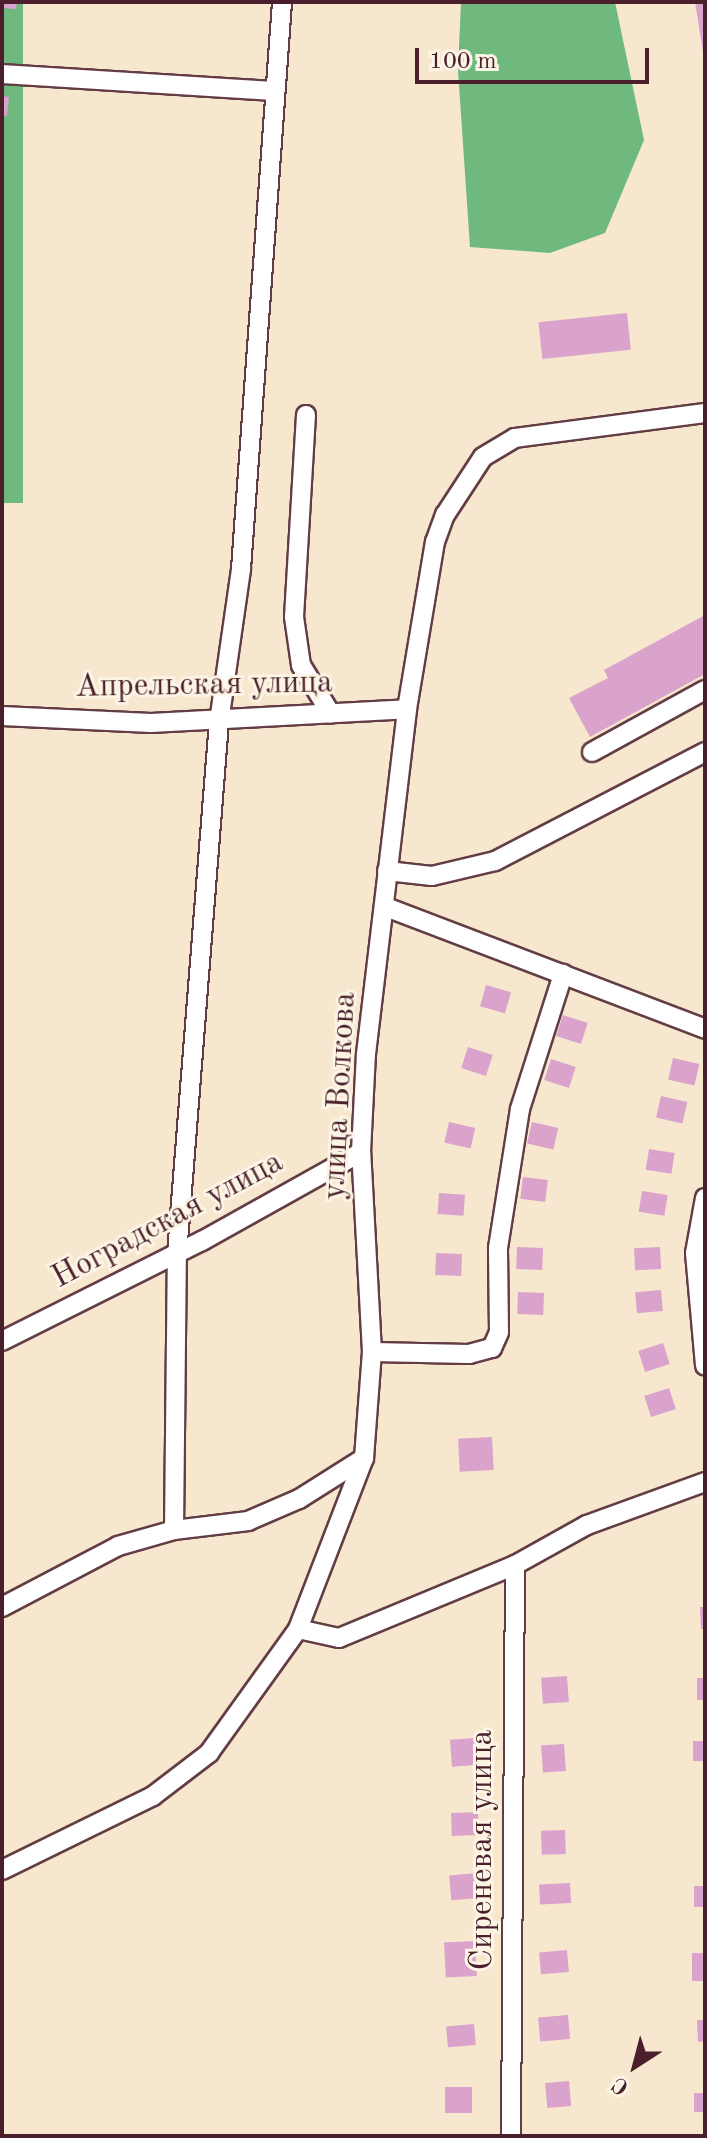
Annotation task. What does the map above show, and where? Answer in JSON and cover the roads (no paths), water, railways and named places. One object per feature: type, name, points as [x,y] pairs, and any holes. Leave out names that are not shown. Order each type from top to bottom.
[{"type":"street","points":[[174,1530],[177,1254],[219,722],[241,569],[272,91],[282,2]]},
{"type":"street","points":[[2,74],[272,91]]},
{"type":"street","name":"улица Волкова","points":[[2,1870],[153,1796],[209,1753],[298,1629],[364,1458],[372,1352],[361,1152],[366,1054],[386,907],[387,871],[407,709],[435,542],[460,486],[483,457],[515,438],[705,413]]},
{"type":"street","points":[[306,415],[294,617],[301,665],[331,714]]},
{"type":"street","points":[[592,752],[705,690]]},
{"type":"street","name":"Апрельская улица","points":[[2,716],[219,722],[407,709]]},
{"type":"street","points":[[387,871],[432,876],[495,861],[705,752]]},
{"type":"street","points":[[386,907],[705,1029]]},
{"type":"street","points":[[372,1352],[469,1354],[492,1348],[499,1332],[498,1248],[520,1109],[563,974]]},
{"type":"street","name":"Ноградская улица","points":[[2,1341],[177,1254],[361,1152]]},
{"type":"street","points":[[705,1198],[695,1253],[705,1366]]},
{"type":"street","points":[[2,1607],[118,1546],[174,1530],[248,1521],[299,1499],[364,1458]]},
{"type":"street","points":[[298,1629],[339,1638],[515,1565],[587,1525],[705,1482]]},
{"type":"street","name":"Сиреневая улица","points":[[511,2136],[515,1565]]}]
